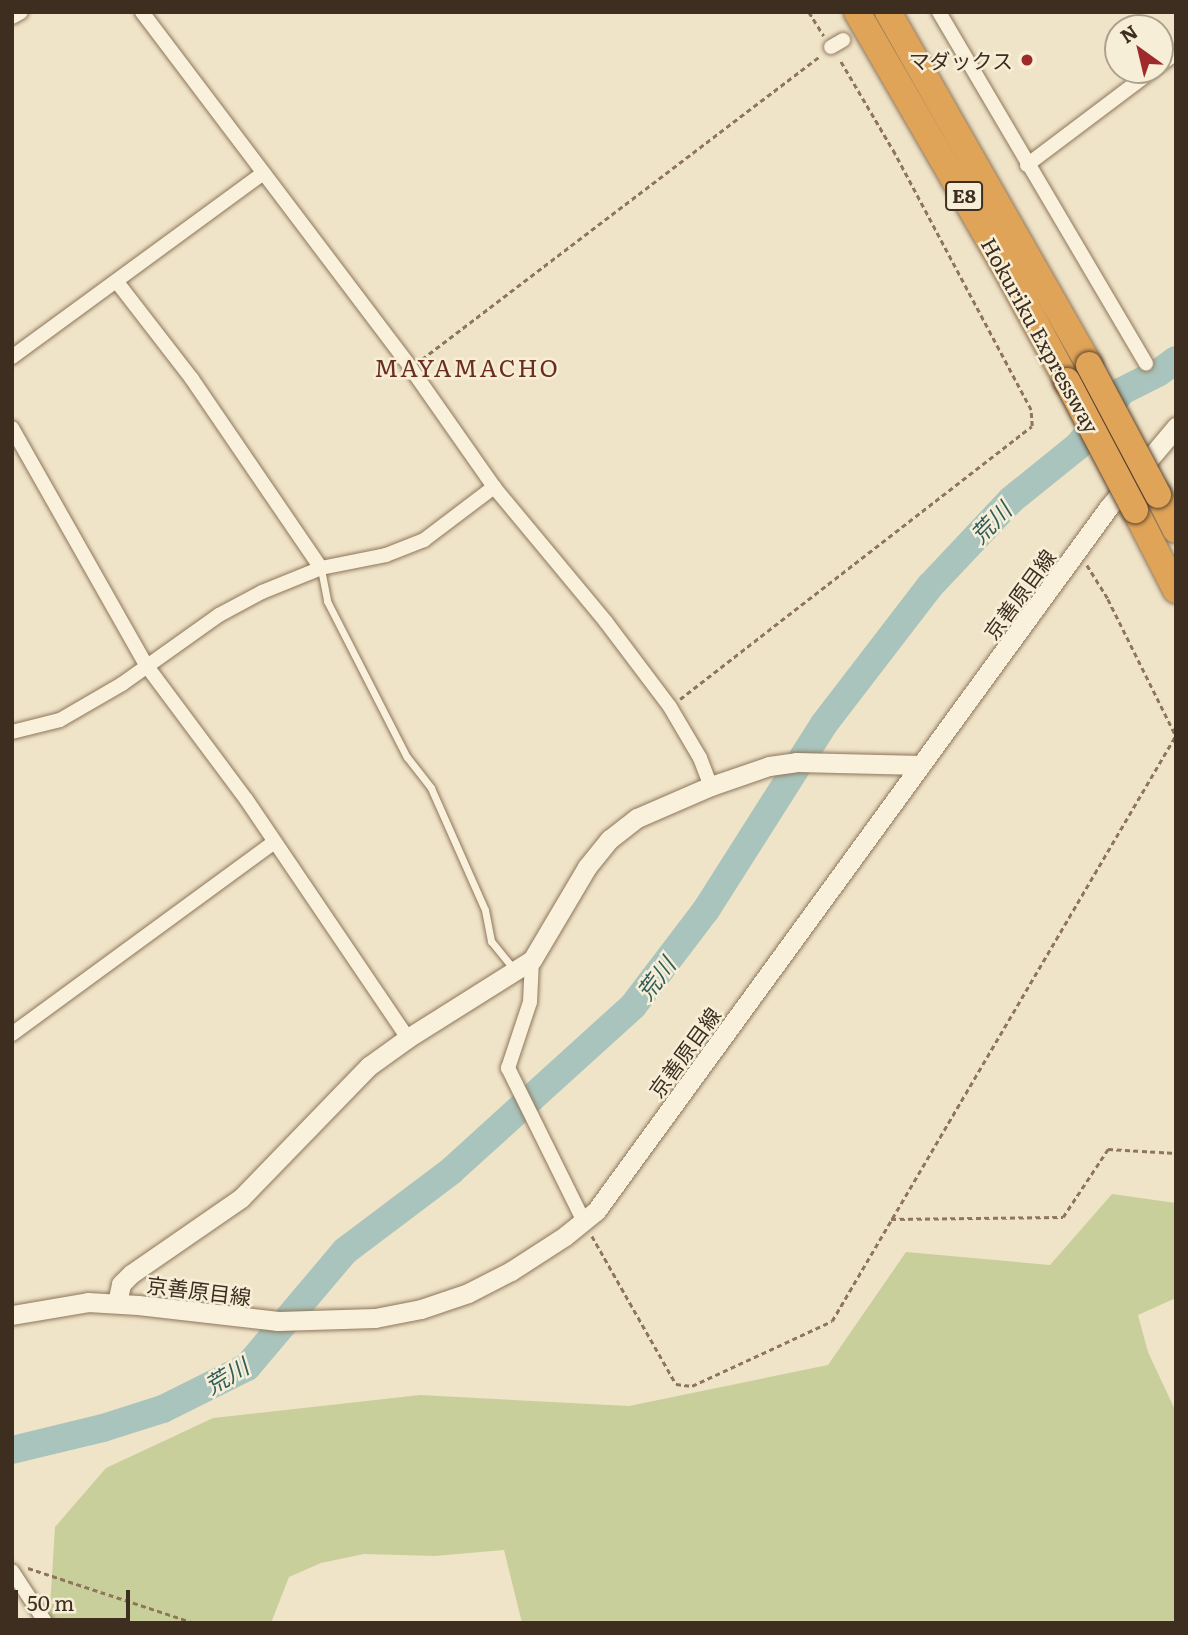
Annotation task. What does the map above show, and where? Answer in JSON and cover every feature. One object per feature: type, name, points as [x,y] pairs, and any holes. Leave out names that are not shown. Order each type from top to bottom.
[{"type":"highway","name":"Hokuriku Expressway","points":[[857,12],[999,257],[1176,590]]},
{"type":"highway","name":"Hokuriku Expressway","points":[[888,12],[1089,365],[1176,530]]},
{"type":"main road","name":"京善原目線","points":[[12,1315],[69,1304],[117,1303],[219,1316],[312,1322],[375,1318],[444,1302],[511,1271],[584,1222],[596,1211],[1108,508],[1174,433]]},
{"type":"main road","points":[[117,1303],[121,1284],[131,1274],[241,1198],[369,1066],[408,1038],[532,960],[587,867],[610,839],[637,818],[744,774],[796,762],[921,765]]},
{"type":"street","points":[[12,17],[21,12]]},
{"type":"street","points":[[142,12],[410,367],[494,487],[607,622],[670,707],[700,758],[711,786]]},
{"type":"street","points":[[939,12],[1146,364]]},
{"type":"street","points":[[1027,165],[1134,84]]},
{"type":"street","points":[[12,357],[262,174]]},
{"type":"street","points":[[117,282],[200,390],[321,568]]},
{"type":"street","points":[[12,428],[146,665],[179,705],[408,1038]]},
{"type":"street","points":[[12,732],[60,720],[122,684],[219,615],[262,592],[321,568],[386,555],[424,540],[494,487]]},
{"type":"street","points":[[12,1034],[273,842]]},
{"type":"street","points":[[532,960],[530,1002],[508,1068],[584,1222]]},
{"type":"street","points":[[19,1569],[46,1623]]},
{"type":"lane","points":[[321,568],[327,601],[407,757],[431,788],[485,910],[491,941],[516,972]]},
{"type":"path","points":[[670,707],[1032,426],[1031,410],[837,44],[809,12]]},
{"type":"path","points":[[410,367],[837,44]]},
{"type":"path","points":[[584,1222],[676,1384],[692,1386],[832,1321],[1176,736],[1108,599],[1079,550]]},
{"type":"path","points":[[891,1219],[1063,1217],[1108,1149],[1176,1153]]},
{"type":"path","points":[[19,1569],[194,1623]]},
{"type":"green space","points":[[1112,1194],[1176,1203],[1176,1298],[1138,1315],[1148,1352],[1176,1412],[1176,1623],[522,1623],[504,1550],[435,1556],[364,1554],[321,1563],[289,1577],[271,1623],[49,1623],[55,1527],[106,1468],[213,1418],[420,1395],[629,1406],[828,1365],[906,1252],[1050,1265]]},
{"type":"waterway","name":"荒川","points":[[12,1450],[103,1428],[163,1409],[247,1367],[345,1251],[451,1171],[633,1006],[706,910],[824,724],[930,586],[1011,500],[1078,446],[1122,391],[1158,373],[1176,360]]},
{"type":"place","name":"マダックス","points":[[1027,60]]},
{"type":"district","name":"MAYAMACHO","points":[[467,367]]}]
